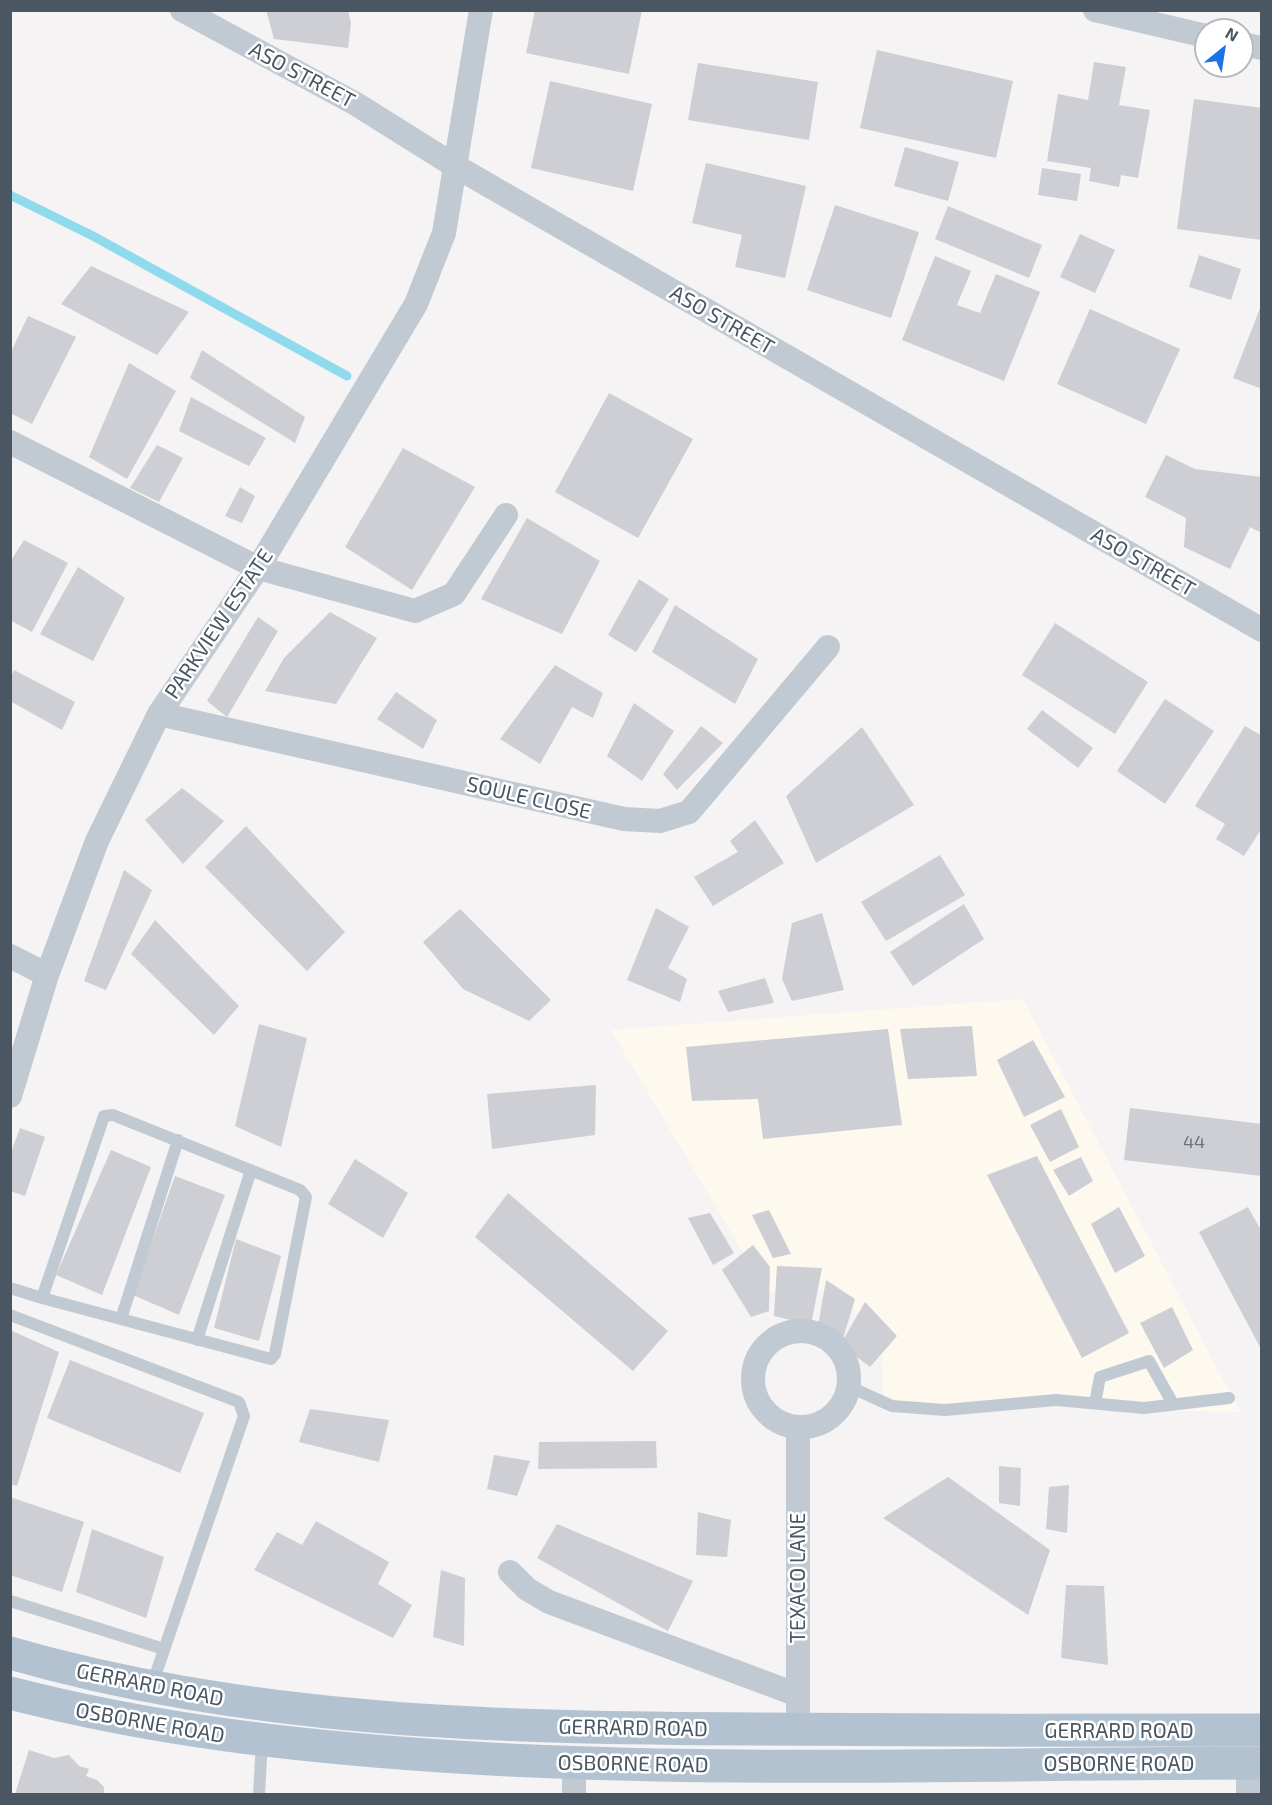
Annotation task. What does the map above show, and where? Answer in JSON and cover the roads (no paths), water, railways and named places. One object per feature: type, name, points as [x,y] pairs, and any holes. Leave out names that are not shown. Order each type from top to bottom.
[{"type":"main road","name":"GERRARD ROAD","points":[[10,1653],[51,1665],[245,1704],[385,1719],[561,1728],[1262,1730]]},
{"type":"main road","name":"OSBORNE ROAD","points":[[10,1693],[81,1712],[262,1741],[574,1780],[1253,1773]]},
{"type":"street","name":"ASO STREET","points":[[182,10],[356,104],[455,166],[1262,630]]},
{"type":"street","name":"PARKVIEW ESTATE","points":[[10,1096],[47,975],[98,840],[159,714],[258,568],[416,304],[444,233],[481,10]]},
{"type":"street","points":[[1095,10],[1194,33]]},
{"type":"street","points":[[10,442],[258,568],[415,611],[454,594],[506,515]]},
{"type":"street","name":"SOULE CLOSE","points":[[159,714],[624,819],[660,821],[689,812],[828,647]]},
{"type":"street","points":[[10,956],[47,975]]},
{"type":"street","points":[[798,1330],[815,1332],[829,1339],[840,1350],[848,1364],[850,1387],[840,1408],[828,1419],[814,1425],[798,1427],[783,1423],[769,1414],[759,1402],[753,1387],[753,1371],[759,1355],[769,1343],[783,1334],[798,1330]]},
{"type":"street","name":"TEXACO LANE","points":[[797,1729],[798,1427]]},
{"type":"street","points":[[510,1572],[527,1589],[549,1602],[798,1695]]},
{"type":"lane","points":[[10,1288],[42,1298],[270,1359],[275,1354],[306,1197],[300,1190],[178,1140],[112,1114],[104,1116],[42,1298]]},
{"type":"lane","points":[[122,1319],[178,1140]]},
{"type":"lane","points":[[197,1340],[252,1170]]},
{"type":"lane","points":[[10,1315],[239,1402],[244,1416],[152,1685]]},
{"type":"lane","points":[[1095,1403],[1100,1377],[1149,1361],[1173,1404]]},
{"type":"lane","points":[[850,1387],[892,1406],[945,1410],[1056,1400],[1144,1408],[1229,1398]]},
{"type":"lane","points":[[10,1601],[164,1649]]},
{"type":"lane","points":[[259,1794],[262,1741]]},
{"type":"waterway","points":[[10,195],[93,236],[347,376]]}]
